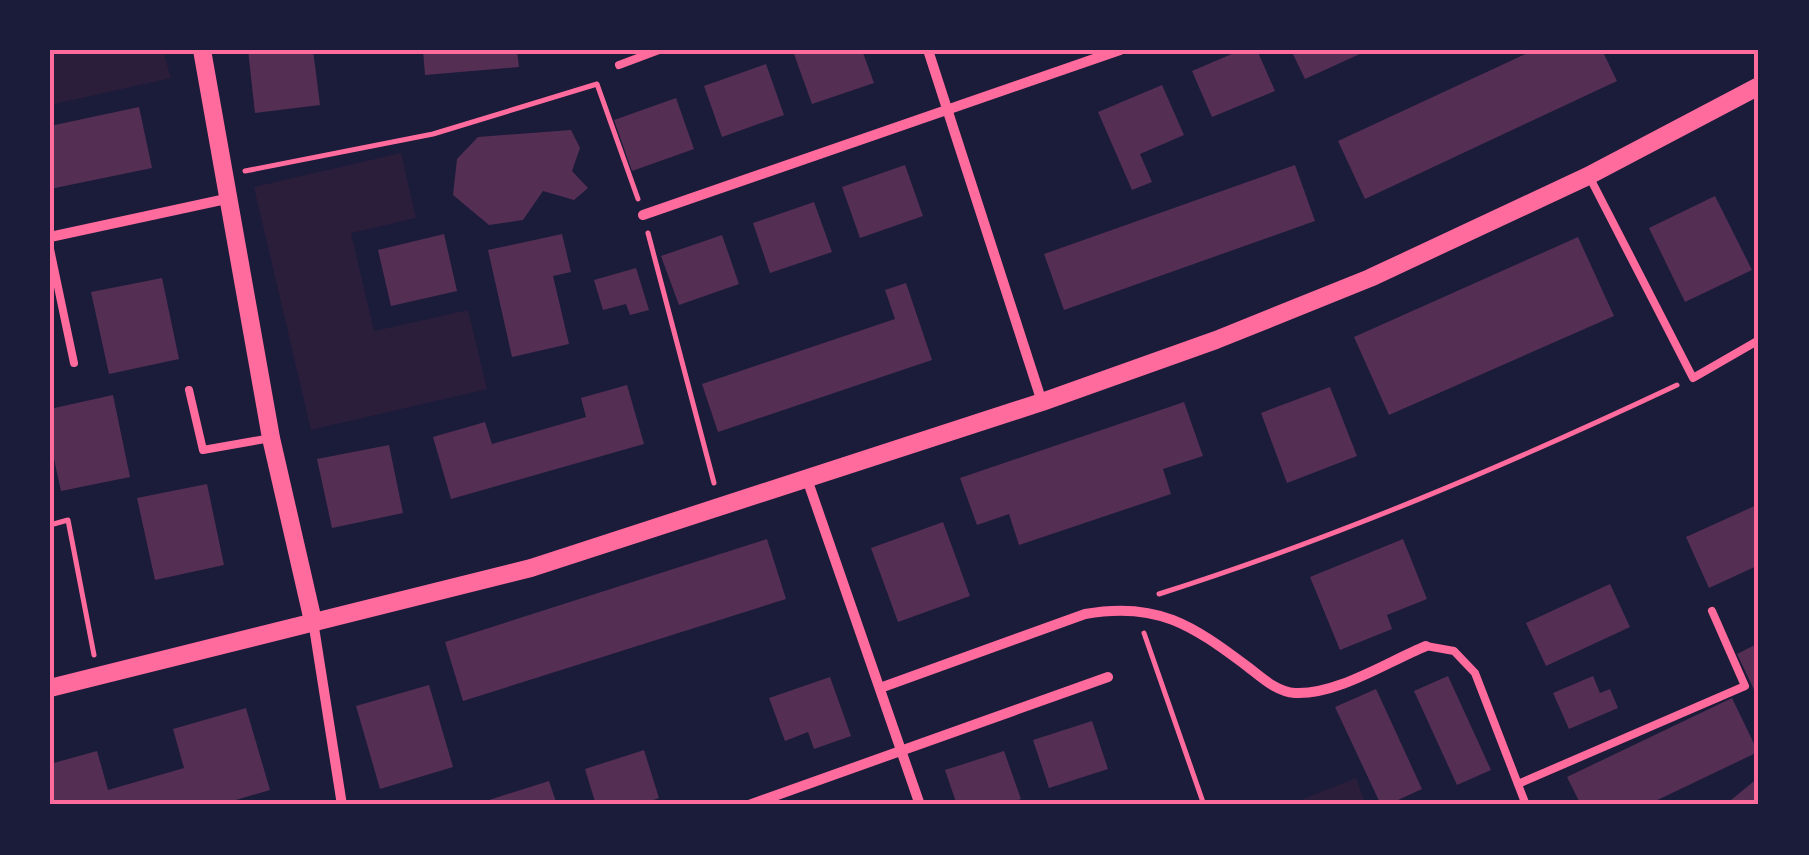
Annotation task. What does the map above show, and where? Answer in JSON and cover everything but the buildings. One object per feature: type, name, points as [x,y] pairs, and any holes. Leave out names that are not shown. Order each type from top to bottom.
[{"type":"street","points":[[202,50],[226,200],[272,438],[314,621],[342,805]]},
{"type":"street","points":[[928,50],[1042,402]]},
{"type":"street","points":[[644,215],[1120,50]]},
{"type":"street","points":[[50,688],[531,568],[1042,402],[1216,340],[1370,278],[1588,176],[1759,86]]},
{"type":"street","points":[[50,236],[226,200]]},
{"type":"street","points":[[807,479],[920,805]]},
{"type":"street","points":[[880,688],[1085,614],[1113,609],[1158,613],[1206,636],[1289,693],[1322,690],[1426,646]]},
{"type":"street","points":[[750,805],[1108,677]]},
{"type":"lane","points":[[619,64],[659,50]]},
{"type":"lane","points":[[1588,176],[1693,378],[1759,340]]},
{"type":"lane","points":[[50,249],[74,362]]},
{"type":"lane","points":[[189,390],[203,450],[272,438]]},
{"type":"lane","points":[[1518,784],[1745,686],[1712,611]]},
{"type":"lane","points":[[1426,646],[1454,651],[1476,673],[1526,805]]},
{"type":"path","points":[[222,176],[433,134],[596,84],[644,215],[720,508]]},
{"type":"path","points":[[1113,609],[1301,548],[1503,467],[1693,378]]},
{"type":"path","points":[[50,525],[68,520],[99,678]]},
{"type":"path","points":[[1135,608],[1204,805]]},
{"type":"shaded area","points":[[50,50],[163,50],[171,78],[50,105]]},
{"type":"shaded area","points":[[401,153],[416,218],[351,233],[374,331],[468,310],[487,389],[311,430],[254,187]]},
{"type":"shaded area","points":[[1356,778],[1366,805],[1288,805]]}]
